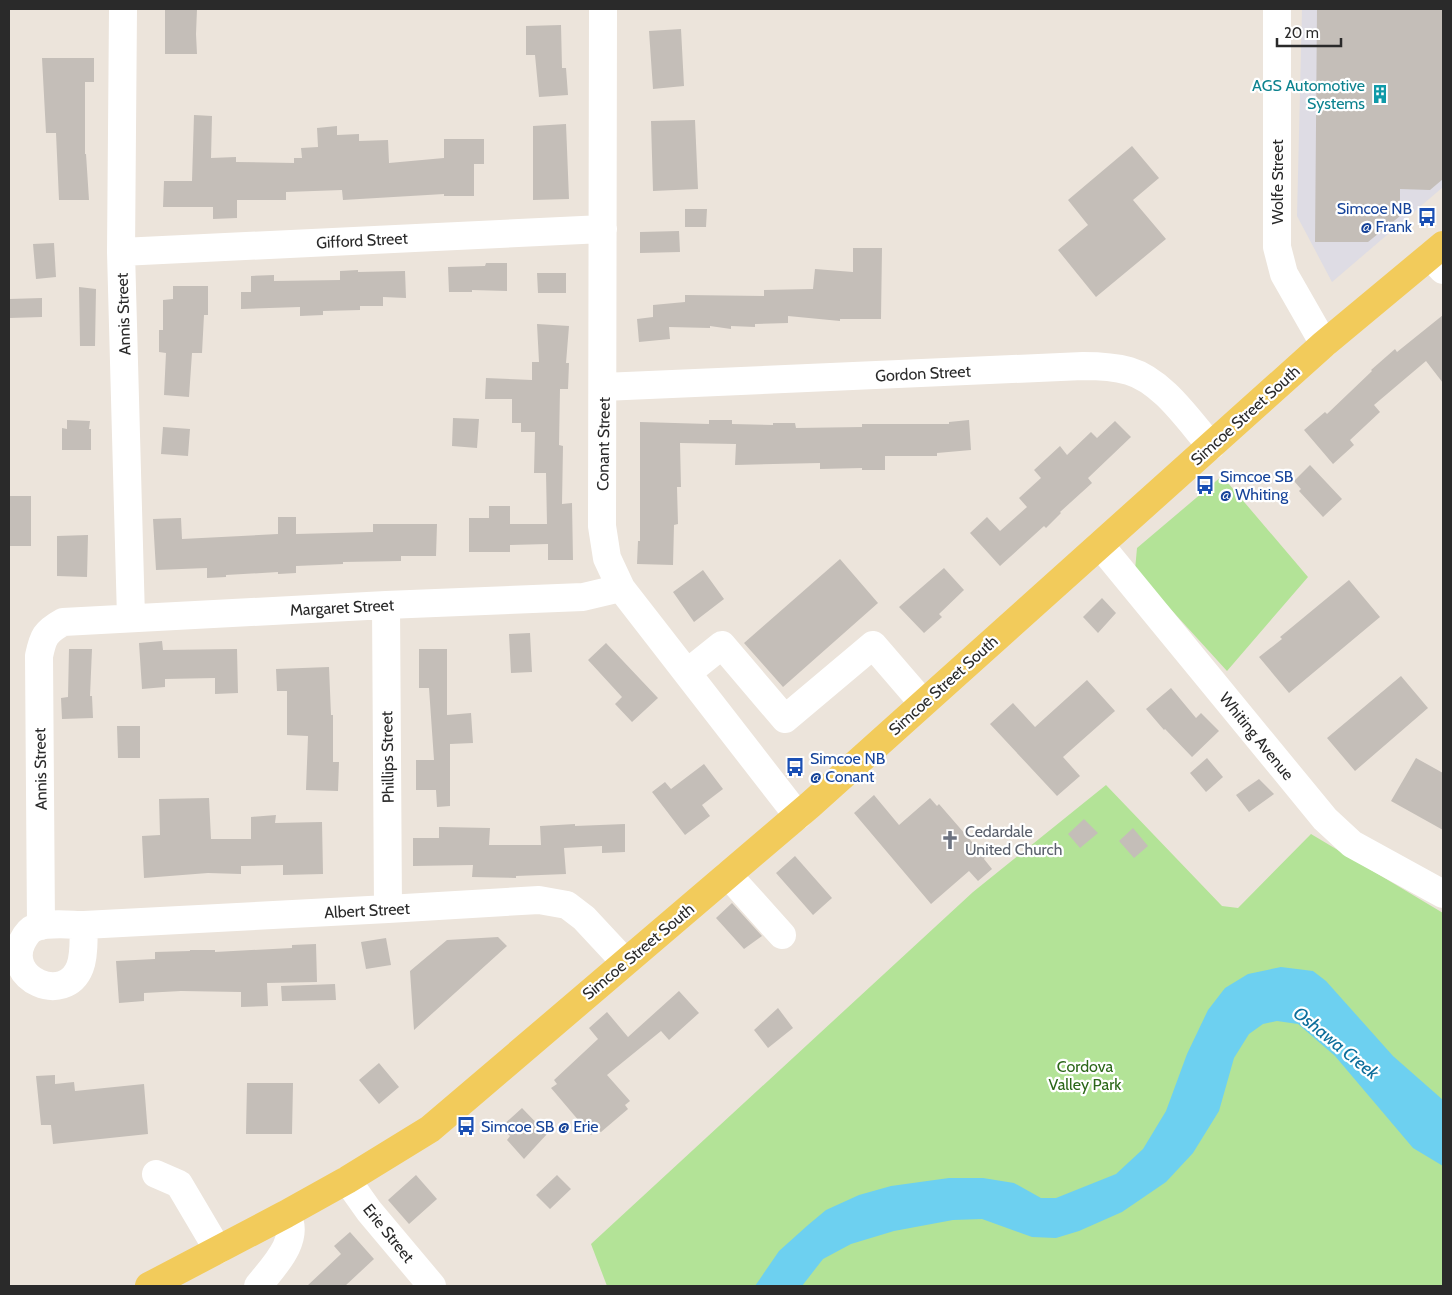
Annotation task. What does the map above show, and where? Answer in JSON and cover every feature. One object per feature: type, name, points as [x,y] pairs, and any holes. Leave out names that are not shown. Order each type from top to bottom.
[{"type":"main road","name":"Simcoe Street South","points":[[149,1286],[347,1180],[430,1129],[798,816],[1324,344],[1439,257]]},
{"type":"street","name":"Annis Street","points":[[123,9],[121,252],[131,618]]},
{"type":"street","name":"Conant Street","points":[[603,9],[602,526],[607,558],[621,588],[798,816]]},
{"type":"street","name":"Wolfe Street","points":[[1277,9],[1277,247],[1284,274],[1324,344]]},
{"type":"street","name":"Gifford Street","points":[[121,252],[603,229]]},
{"type":"street","name":"Gordon Street","points":[[603,386],[1073,366],[1110,367],[1131,371],[1149,380],[1165,393],[1211,446]]},
{"type":"street","name":"Whiting Avenue","points":[[1100,545],[1325,819],[1352,844],[1443,894]]},
{"type":"street","name":"Margaret Street","points":[[63,622],[583,597],[621,588]]},
{"type":"street","name":"Phillips Street","points":[[386,605],[388,910]]},
{"type":"street","name":"Annis Street","points":[[41,926],[39,656],[43,638],[53,628],[63,622]]},
{"type":"street","points":[[687,673],[722,644],[784,719],[874,645],[923,702]]},
{"type":"street","points":[[728,875],[782,935]]},
{"type":"street","name":"Albert Street","points":[[41,926],[388,910],[539,900],[567,905],[584,918],[625,962]]},
{"type":"street","points":[[41,926],[33,928],[23,940],[19,955],[21,965],[26,974],[34,981],[43,986],[54,986],[64,984],[73,978],[79,969],[82,959],[84,925]]},
{"type":"street","points":[[156,1174],[179,1184],[218,1250]]},
{"type":"street","name":"Erie Street","points":[[347,1180],[369,1210],[432,1286]]},
{"type":"street","points":[[258,1286],[287,1246],[291,1237],[292,1226],[286,1214]]},
{"type":"shaded area","name":"AGS Automotive Systems","points":[[1302,9],[1443,9],[1443,187],[1332,282],[1297,216]]},
{"type":"green space","points":[[1222,476],[1308,577],[1227,671],[1135,570],[1137,548]]},
{"type":"green space","name":"Cordova Valley Park","points":[[1106,785],[1222,906],[1238,908],[1311,834],[1443,913],[1443,1286],[607,1286],[591,1244],[973,892]]},
{"type":"water","name":"Oshawa Creek","points":[[1281,967],[1313,971],[1326,981],[1393,1056],[1443,1100],[1443,1166],[1413,1148],[1335,1056],[1298,1024],[1277,1021],[1263,1024],[1249,1034],[1234,1058],[1219,1111],[1193,1153],[1166,1182],[1122,1212],[1079,1231],[1056,1238],[1032,1237],[982,1219],[953,1220],[894,1231],[851,1244],[823,1259],[802,1286],[755,1286],[779,1251],[808,1225],[826,1210],[859,1195],[891,1186],[949,1178],[983,1178],[1014,1183],[1041,1198],[1056,1198],[1116,1174],[1143,1149],[1166,1111],[1187,1054],[1208,1010],[1225,988],[1248,974]]},
{"type":"building","points":[[165,9],[197,9],[197,54],[165,54]]},
{"type":"building","name":"AGS Automotive Systems","points":[[1317,9],[1443,9],[1443,179],[1430,190],[1400,189],[1400,216],[1368,242],[1315,242]]},
{"type":"building","points":[[561,25],[562,68],[566,68],[568,95],[539,97],[535,55],[526,55],[526,26]]},
{"type":"building","points":[[681,29],[684,86],[653,89],[649,31]]},
{"type":"building","points":[[42,58],[94,58],[94,82],[85,82],[85,154],[89,200],[59,200],[56,133],[46,133]]},
{"type":"building","points":[[194,115],[212,116],[211,158],[236,157],[236,162],[294,163],[294,158],[302,158],[301,148],[318,147],[317,128],[337,126],[337,135],[359,134],[359,141],[388,140],[389,163],[444,158],[444,139],[484,139],[484,164],[474,164],[474,196],[444,196],[444,194],[343,200],[342,190],[286,192],[286,200],[237,200],[237,218],[213,219],[213,207],[163,207],[164,181],[192,181]]},
{"type":"building","points":[[695,120],[698,189],[653,191],[651,121]]},
{"type":"building","points":[[566,124],[569,199],[533,200],[533,126]]},
{"type":"building","points":[[1132,146],[1159,178],[1133,200],[1166,239],[1096,297],[1058,250],[1088,225],[1068,200]]},
{"type":"building","points":[[685,209],[707,209],[706,227],[685,227]]},
{"type":"building","points":[[679,231],[680,252],[640,253],[640,232]]},
{"type":"building","points":[[54,243],[56,277],[36,279],[33,244]]},
{"type":"building","points":[[853,248],[882,248],[881,319],[840,319],[840,321],[788,316],[788,323],[755,324],[755,327],[731,326],[731,329],[710,326],[710,328],[669,327],[670,339],[639,342],[637,319],[653,317],[653,305],[685,302],[685,295],[764,296],[764,290],[813,289],[815,269],[853,272]]},
{"type":"building","points":[[486,263],[507,263],[507,291],[472,290],[472,292],[449,292],[448,267],[485,266]]},
{"type":"building","points":[[358,270],[358,272],[405,271],[406,298],[383,297],[383,306],[360,306],[360,310],[323,311],[323,315],[300,316],[300,307],[241,309],[241,292],[251,292],[251,276],[274,275],[274,281],[340,280],[340,271]]},
{"type":"building","points":[[537,273],[566,273],[566,293],[538,293]]},
{"type":"building","points":[[173,286],[208,286],[208,315],[204,315],[202,353],[192,353],[189,397],[164,395],[166,353],[159,352],[159,330],[163,330],[163,300],[173,299]]},
{"type":"building","points":[[79,287],[96,289],[95,346],[80,346]]},
{"type":"building","points":[[42,298],[42,317],[9,318],[9,299]]},
{"type":"building","points":[[1443,315],[1443,383],[1426,361],[1374,405],[1380,412],[1350,440],[1354,445],[1333,464],[1304,430],[1325,412],[1327,414],[1395,349],[1397,352]]},
{"type":"building","points":[[537,324],[569,326],[566,363],[569,363],[568,389],[560,389],[559,445],[563,446],[562,504],[572,503],[573,560],[548,560],[548,544],[510,545],[510,552],[469,552],[469,518],[489,518],[489,506],[510,506],[510,524],[547,524],[546,473],[534,473],[535,432],[521,432],[521,423],[512,423],[512,399],[485,399],[486,378],[532,380],[532,362],[539,362]]},
{"type":"building","points":[[453,418],[479,419],[477,448],[452,446]]},
{"type":"building","points":[[67,420],[90,421],[91,450],[62,450],[62,428],[67,429]]},
{"type":"building","points":[[709,420],[732,420],[732,424],[773,425],[773,423],[795,423],[796,428],[862,427],[862,424],[949,424],[949,422],[969,420],[971,450],[937,453],[937,456],[885,456],[885,470],[862,470],[862,468],[820,469],[820,463],[735,465],[736,444],[680,443],[681,487],[677,487],[678,524],[674,525],[673,565],[637,564],[638,541],[640,541],[640,422],[709,424]]},
{"type":"building","points":[[1115,421],[1131,437],[1088,478],[1092,483],[1060,512],[1046,528],[1044,526],[1000,566],[970,533],[987,517],[1000,531],[1027,507],[1019,498],[1041,478],[1034,470],[1060,446],[1067,455],[1091,432],[1097,438]]},
{"type":"building","points":[[163,427],[190,429],[188,456],[161,454]]},
{"type":"building","points":[[1310,465],[1342,499],[1323,517],[1299,491],[1301,489],[1294,481]]},
{"type":"building","points":[[9,496],[31,496],[31,546],[9,546]]},
{"type":"building","points":[[278,517],[296,517],[296,534],[373,532],[373,524],[437,524],[436,556],[401,556],[401,561],[343,562],[343,564],[296,566],[296,573],[278,574],[278,572],[207,578],[207,568],[156,570],[153,519],[181,518],[182,539],[278,534]]},
{"type":"building","points":[[88,535],[87,577],[57,576],[57,536]]},
{"type":"building","points":[[840,559],[878,603],[783,687],[744,643]]},
{"type":"building","points":[[944,568],[964,590],[939,614],[942,617],[924,633],[899,607]]},
{"type":"building","points":[[703,570],[724,599],[694,622],[673,592]]},
{"type":"building","points":[[1349,580],[1380,617],[1289,693],[1259,657],[1282,639],[1280,637]]},
{"type":"building","points":[[1102,598],[1116,613],[1098,633],[1083,617]]},
{"type":"building","points":[[530,633],[532,672],[511,673],[509,634]]},
{"type":"building","points":[[162,641],[163,650],[237,649],[238,693],[215,694],[215,678],[165,679],[165,687],[142,689],[139,643]]},
{"type":"building","points":[[606,643],[658,698],[632,722],[615,704],[622,697],[588,660]]},
{"type":"building","points":[[69,649],[92,649],[90,696],[92,696],[93,718],[62,719],[61,698],[68,697]]},
{"type":"building","points":[[419,649],[447,649],[447,715],[471,713],[473,743],[450,744],[450,806],[437,807],[436,790],[416,790],[416,760],[434,760],[429,688],[419,688]]},
{"type":"building","points":[[329,667],[331,715],[333,715],[333,762],[339,762],[338,791],[306,790],[308,736],[287,735],[287,691],[277,691],[276,669]]},
{"type":"building","points":[[1401,676],[1428,708],[1355,771],[1327,738]]},
{"type":"building","points":[[1087,680],[1115,711],[1063,757],[1080,776],[1057,796],[990,724],[1013,703],[1035,727]]},
{"type":"building","points":[[1171,688],[1196,718],[1201,713],[1219,731],[1192,757],[1164,730],[1146,709]]},
{"type":"building","points":[[117,726],[140,726],[140,758],[118,758]]},
{"type":"building","points":[[1207,758],[1223,777],[1206,792],[1190,773]]},
{"type":"building","points":[[1416,758],[1443,773],[1443,830],[1391,801]]},
{"type":"building","points":[[704,764],[723,789],[702,805],[710,816],[685,835],[652,792],[665,782],[671,789]]},
{"type":"building","points":[[1259,779],[1274,794],[1249,812],[1236,795]]},
{"type":"building","points":[[874,795],[899,825],[930,798],[937,806],[939,804],[985,857],[984,859],[992,869],[978,881],[969,871],[931,904],[854,813]]},
{"type":"building","points":[[209,798],[211,839],[251,839],[251,817],[276,815],[275,823],[322,822],[323,874],[283,875],[283,865],[241,866],[241,874],[208,873],[144,878],[142,836],[160,835],[159,799]]},
{"type":"building","points":[[1084,819],[1098,833],[1080,848],[1068,834]]},
{"type":"building","points":[[575,824],[575,826],[625,824],[625,852],[602,853],[602,846],[564,848],[566,874],[516,876],[516,878],[472,877],[473,865],[413,866],[413,838],[439,838],[439,827],[490,828],[489,845],[541,845],[540,826]]},
{"type":"building","points":[[1133,828],[1148,846],[1134,858],[1119,841]]},
{"type":"building","points":[[795,856],[832,898],[813,915],[776,873]]},
{"type":"building","points":[[732,903],[762,936],[744,949],[716,918]]},
{"type":"building","points":[[498,937],[507,946],[414,1030],[410,971],[447,940]]},
{"type":"building","points":[[386,938],[391,965],[366,969],[361,942]]},
{"type":"building","points":[[316,944],[317,982],[267,983],[268,1006],[241,1007],[241,992],[181,991],[144,993],[144,1001],[119,1003],[116,961],[155,959],[155,952],[215,950],[215,952],[292,948],[292,945]]},
{"type":"building","points":[[335,984],[336,1000],[282,1001],[281,986]]},
{"type":"building","points":[[679,991],[699,1013],[669,1040],[661,1031],[607,1075],[630,1101],[625,1105],[628,1109],[601,1132],[596,1130],[591,1135],[551,1088],[557,1084],[554,1080],[598,1039],[589,1028],[607,1012],[628,1037]]},
{"type":"building","points":[[778,1008],[793,1028],[768,1048],[754,1030]]},
{"type":"building","points":[[379,1063],[399,1087],[379,1104],[359,1080]]},
{"type":"building","points":[[55,1075],[55,1084],[74,1082],[75,1091],[144,1084],[148,1134],[53,1144],[51,1125],[41,1125],[36,1076]]},
{"type":"building","points":[[247,1083],[293,1083],[292,1134],[246,1134]]},
{"type":"building","points":[[522,1108],[547,1134],[524,1159],[507,1140],[510,1136],[501,1127]]},
{"type":"building","points":[[416,1175],[437,1199],[409,1224],[388,1200]]},
{"type":"building","points":[[557,1175],[571,1189],[550,1209],[536,1195]]},
{"type":"building","points":[[350,1232],[374,1259],[345,1286],[307,1286],[341,1254],[334,1246]]},
{"type":"place","name":"AGS Automotive Systems","points":[[1380,94]]},
{"type":"place","name":"Simcoe NB @ Frank","points":[[1427,217]]},
{"type":"place","name":"Simcoe SB @ Whiting","points":[[1205,485]]},
{"type":"place","name":"Simcoe NB @ Conant","points":[[795,767]]},
{"type":"place","name":"Cedardale United Church","points":[[950,840]]},
{"type":"place","name":"Simcoe SB @ Erie","points":[[466,1126]]}]
